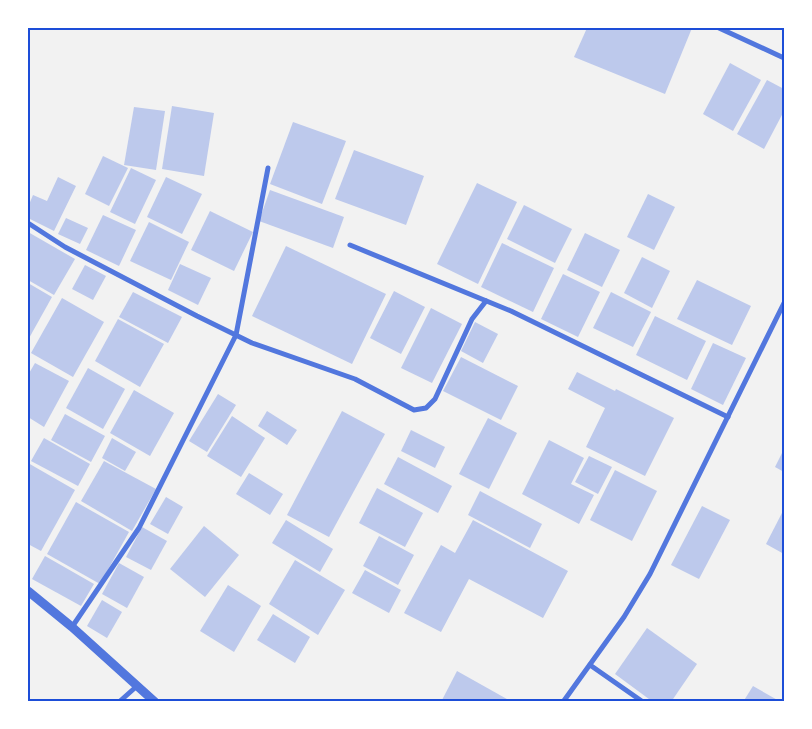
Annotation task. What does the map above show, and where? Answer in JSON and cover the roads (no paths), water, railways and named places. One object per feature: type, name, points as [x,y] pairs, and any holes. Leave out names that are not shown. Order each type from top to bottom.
[{"type":"street","points":[[719,28],[784,58]]},
{"type":"street","points":[[72,627],[139,528],[236,335],[268,168]]},
{"type":"street","points":[[28,223],[65,247],[252,343],[355,380],[414,410],[426,408],[435,399],[472,319],[486,301]]},
{"type":"street","points":[[350,246],[520,315],[728,417]]},
{"type":"street","points":[[563,702],[624,617],[650,574],[784,303]]},
{"type":"street","points":[[28,591],[72,627],[155,702]]},
{"type":"street","points":[[590,665],[643,702]]},
{"type":"street","points":[[119,702],[137,686]]}]
